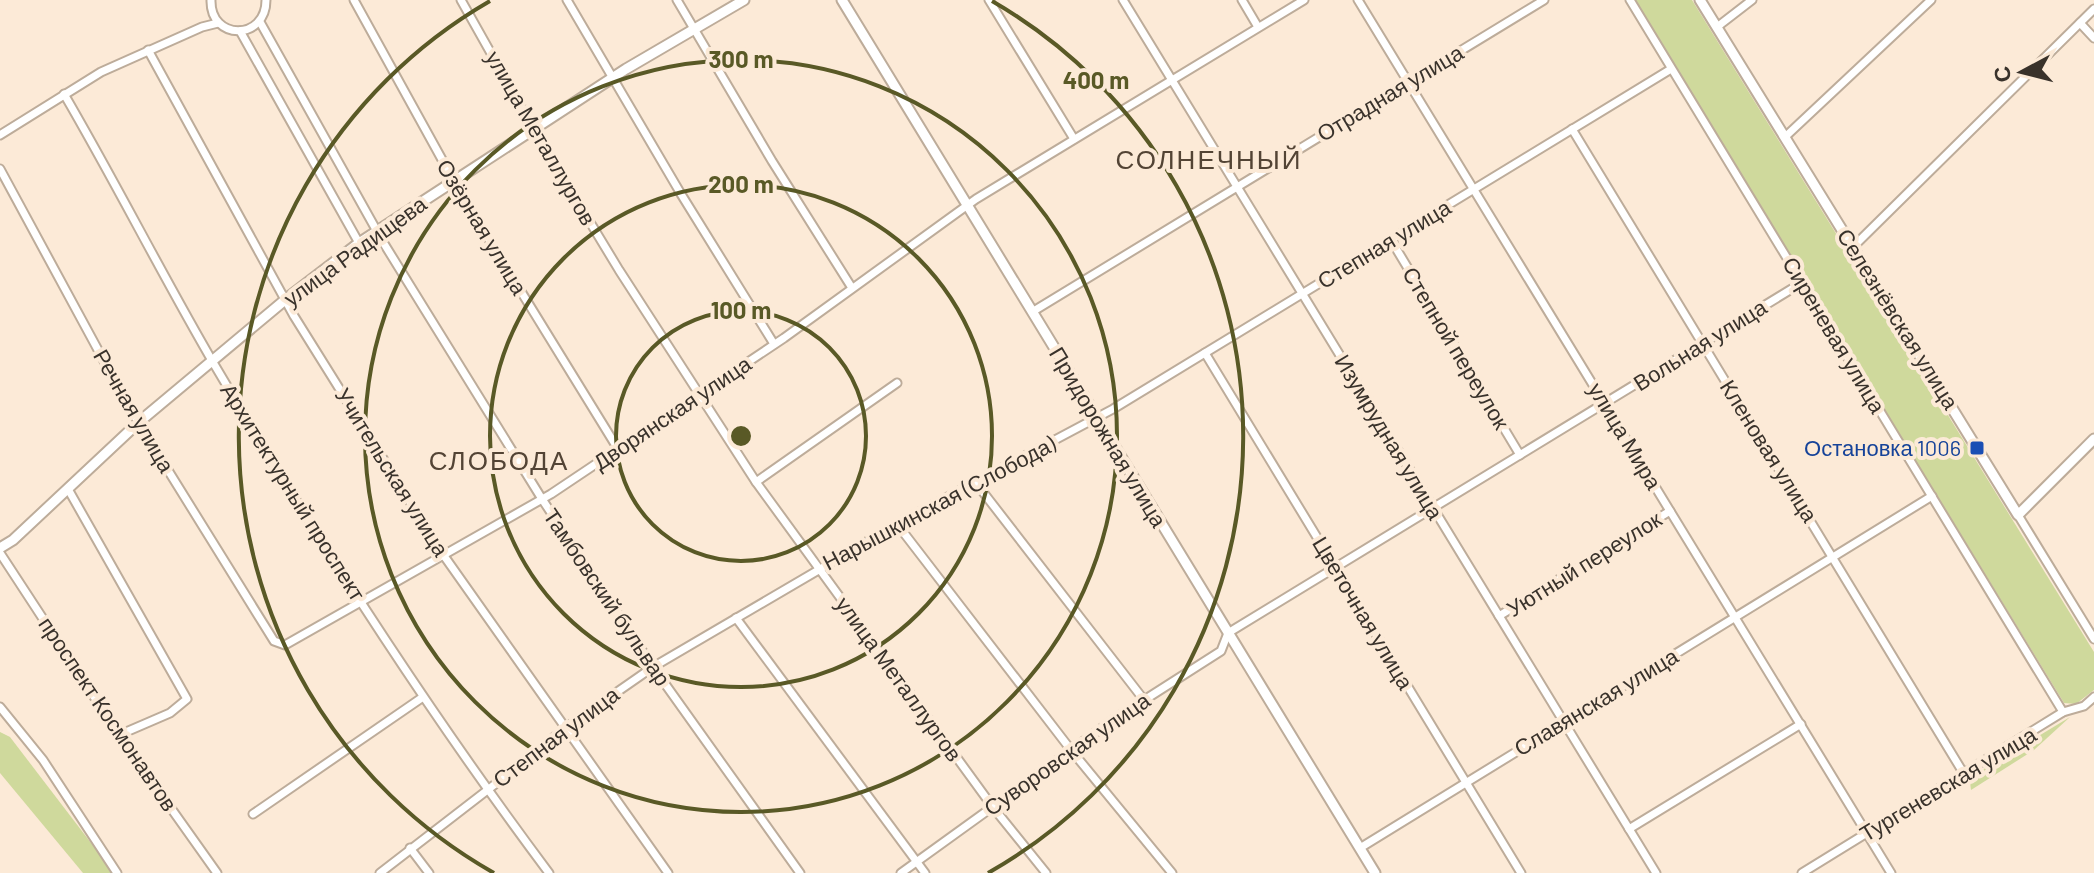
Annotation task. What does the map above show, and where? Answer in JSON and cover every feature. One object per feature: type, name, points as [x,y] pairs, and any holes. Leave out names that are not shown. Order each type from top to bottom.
[{"type":"street","points":[[211,0],[218,23],[240,31],[253,28],[260,22],[266,2],[275,0]]},
{"type":"street","name":"Озёрная улица","points":[[354,0],[453,181],[618,449]]},
{"type":"street","name":"улица Металлургов","points":[[461,0],[533,128],[619,270],[756,482],[992,806],[1046,873]]},
{"type":"street","points":[[567,0],[611,78],[774,344]]},
{"type":"street","points":[[677,0],[852,288]]},
{"type":"street","name":"улица Радищева","points":[[0,551],[139,422],[285,300],[359,243],[611,78],[744,0]]},
{"type":"street","name":"Придорожная улица","points":[[842,0],[1375,873]]},
{"type":"street","points":[[989,0],[1074,139]]},
{"type":"street","name":"Изумрудная улица","points":[[1123,0],[1656,873]]},
{"type":"street","points":[[1242,0],[1258,27]]},
{"type":"street","name":"Дворянская улица","points":[[279,645],[291,642],[442,553],[542,499],[774,344],[967,206],[1304,0]]},
{"type":"street","name":"улица Мира","points":[[1358,0],[1891,873]]},
{"type":"street","name":"Отрадная улица","points":[[1032,312],[1544,0]]},
{"type":"street","name":"Сиреневая улица","points":[[1630,0],[2063,712]]},
{"type":"street","name":"Селезнёвская улица","points":[[1700,0],[2094,639]]},
{"type":"street","points":[[1717,27],[1752,0]]},
{"type":"street","points":[[1785,137],[1931,0]]},
{"type":"street","points":[[1854,246],[2094,9]]},
{"type":"street","name":"Тамбовский бульвар","points":[[260,22],[377,231],[542,499],[653,667],[800,873]]},
{"type":"street","points":[[0,135],[101,72],[218,23]]},
{"type":"street","points":[[2080,23],[2094,38]]},
{"type":"street","points":[[240,31],[359,243]]},
{"type":"street","name":"Учительская улица","points":[[148,50],[285,300],[442,553],[668,873]]},
{"type":"street","name":"Степная улица","points":[[1097,418],[1671,69]]},
{"type":"street","name":"Архитектурный проспект","points":[[64,94],[212,361],[359,601],[486,789],[549,873]]},
{"type":"street","name":"Кленовая улица","points":[[1572,129],[1964,774]]},
{"type":"street","name":"Речная улица","points":[[0,169],[139,422],[279,645]]},
{"type":"street","name":"Степной переулок","points":[[1391,240],[1520,455]]},
{"type":"street","name":"Вольная улица","points":[[1228,633],[1803,282]]},
{"type":"street","name":"Цветочная улица","points":[[1205,353],[1521,873]]},
{"type":"street","points":[[756,482],[897,383]]},
{"type":"street","name":"Нарышкинская (Слобода)","points":[[783,590],[897,524],[1097,418]]},
{"type":"street","points":[[2018,515],[2094,439]]},
{"type":"street","points":[[976,483],[1144,700]]},
{"type":"street","points":[[68,489],[187,699],[170,713],[119,735]]},
{"type":"street","name":"Славянская улица","points":[[1360,848],[1932,496]]},
{"type":"street","name":"Уютный переулок","points":[[1499,616],[1670,511]]},
{"type":"street","points":[[897,524],[1071,750],[1172,873]]},
{"type":"street","name":"проспект Космонавтов","points":[[0,551],[119,735],[217,873]]},
{"type":"street","name":"Степная улица","points":[[380,873],[564,729],[653,667],[783,590]]},
{"type":"street","points":[[736,618],[925,873]]},
{"type":"street","name":"Суворовская улица","points":[[901,873],[1071,750],[1221,651],[1228,633]]},
{"type":"street","points":[[253,814],[423,697]]},
{"type":"street","name":"Тургеневская улица","points":[[1802,873],[2063,712],[2084,706],[2094,697]]},
{"type":"street","points":[[0,707],[43,760],[117,873]]},
{"type":"street","points":[[1629,829],[1801,724]]},
{"type":"street","points":[[410,848],[429,873]]},
{"type":"green space","points":[[1633,0],[1692,0],[2094,652],[2094,690],[2076,704],[2064,703]]},
{"type":"green space","points":[[2070,717],[2034,750],[1971,790],[1972,776]]},
{"type":"green space","points":[[0,732],[10,737],[114,873],[83,873],[0,773]]},
{"type":"place","name":"Остановка 1006","points":[[1977,448]]},
{"type":"district","name":"СОЛНЕЧНЫЙ","points":[[1209,160]]},
{"type":"district","name":"СЛОБОДА","points":[[499,461]]}]
